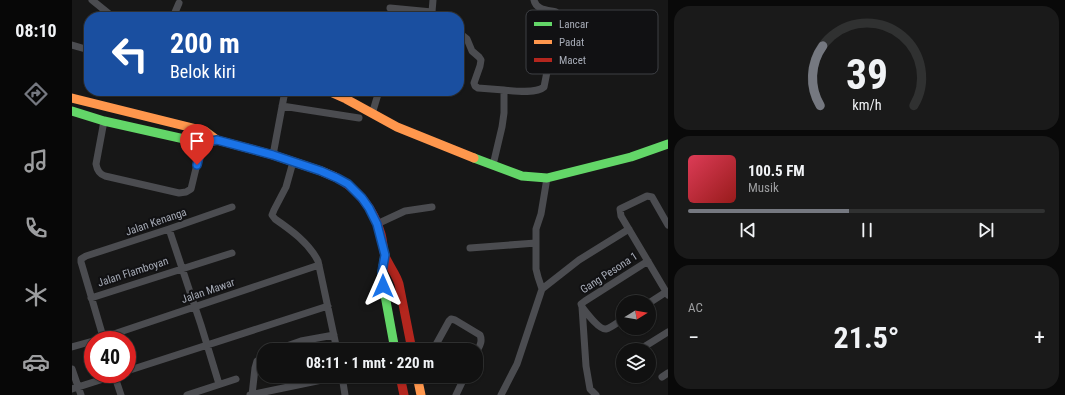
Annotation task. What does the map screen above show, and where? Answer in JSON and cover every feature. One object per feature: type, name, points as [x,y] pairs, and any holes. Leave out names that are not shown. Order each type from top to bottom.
[{"type":"street","points":[[92,0],[107,12]]},
{"type":"street","points":[[433,0],[433,12]]},
{"type":"street","points":[[534,0],[537,6],[548,10]]},
{"type":"street","points":[[175,12],[179,3]]},
{"type":"street","points":[[390,8],[419,12]]},
{"type":"street","points":[[464,37],[467,39],[472,51],[481,60],[474,82],[475,86],[478,88],[535,91],[544,87],[547,74]]},
{"type":"street","points":[[72,45],[84,49]]},
{"type":"street","points":[[493,165],[504,113],[504,90]]},
{"type":"street","points":[[273,155],[284,96]]},
{"type":"street","points":[[339,96],[410,132],[457,152],[522,176],[547,178],[631,157],[668,144]]},
{"type":"street","points":[[372,114],[377,96]]},
{"type":"street","points":[[72,98],[206,131],[217,140],[273,155],[321,171],[348,184],[362,198],[377,224],[385,255],[399,284],[411,343]]},
{"type":"street","points":[[282,106],[359,118]]},
{"type":"street","points":[[72,112],[104,122],[202,143],[217,140]]},
{"type":"street","points":[[104,122],[96,164],[98,172],[105,176],[179,192],[186,192],[190,190],[192,186],[206,131]]},
{"type":"street","points":[[293,162],[286,187],[272,215],[300,239],[314,254],[319,265],[336,343]]},
{"type":"street","points":[[542,289],[537,273],[536,228],[541,214],[547,178]]},
{"type":"street","points":[[656,299],[667,293],[621,216],[620,208],[647,196],[652,197],[668,225]]},
{"type":"street","name":"Jalan Kenanga","points":[[91,298],[81,262],[86,256],[232,207]]},
{"type":"street","points":[[377,224],[404,211],[432,207]]},
{"type":"street","points":[[169,229],[219,384]]},
{"type":"street","points":[[501,395],[517,364],[542,289],[579,260],[629,229]]},
{"type":"street","points":[[470,248],[536,243]]},
{"type":"street","name":"Jalan Flamboyan","points":[[91,298],[232,253]]},
{"type":"street","points":[[385,255],[382,279],[394,343]]},
{"type":"street","name":"Gang Pesona 1","points":[[582,305],[648,261]]},
{"type":"street","name":"Jalan Mawar","points":[[127,331],[319,265]]},
{"type":"street","points":[[91,298],[101,331]]},
{"type":"street","points":[[582,305],[603,329],[616,323]]},
{"type":"street","points":[[582,305],[586,366],[590,389],[596,395]]},
{"type":"street","points":[[136,368],[328,306]]},
{"type":"street","points":[[437,343],[449,321],[452,319],[480,336],[481,343]]},
{"type":"street","points":[[650,343],[668,332]]},
{"type":"street","points":[[294,343],[334,335]]},
{"type":"street","name":"Jalan Mawar","points":[[72,347],[84,343]]},
{"type":"street","points":[[257,361],[251,395],[308,383]]},
{"type":"street","points":[[72,368],[75,388],[81,395]]},
{"type":"street","points":[[187,395],[236,379]]},
{"type":"street","points":[[75,388],[90,383]]},
{"type":"street","points":[[118,383],[121,395]]},
{"type":"street","points":[[342,383],[345,395]]},
{"type":"street","points":[[401,383],[404,395]]},
{"type":"street","points":[[419,383],[421,395]]},
{"type":"street","points":[[456,395],[462,383]]},
{"type":"traffic: fast","points":[[72,111],[104,121],[202,143],[217,140]]},
{"type":"traffic: fast","points":[[474,158],[522,176],[547,178],[631,157],[668,144]]},
{"type":"traffic: fast","points":[[385,255],[382,279],[394,343]]},
{"type":"traffic: slow","points":[[339,96],[397,127],[474,158]]},
{"type":"traffic: slow","points":[[72,98],[205,131],[217,140],[273,155],[335,177]]},
{"type":"traffic: slow","points":[[418,383],[421,395]]},
{"type":"traffic: jam","points":[[335,177],[351,187],[358,194],[369,208],[378,225],[382,237],[385,256],[399,284],[411,343]]},
{"type":"traffic: jam","points":[[401,383],[404,395]]},
{"type":"route","points":[[197,165],[202,143],[217,140],[273,155],[321,171],[348,184],[362,198],[377,224],[385,255],[382,272],[383,286]]}]
